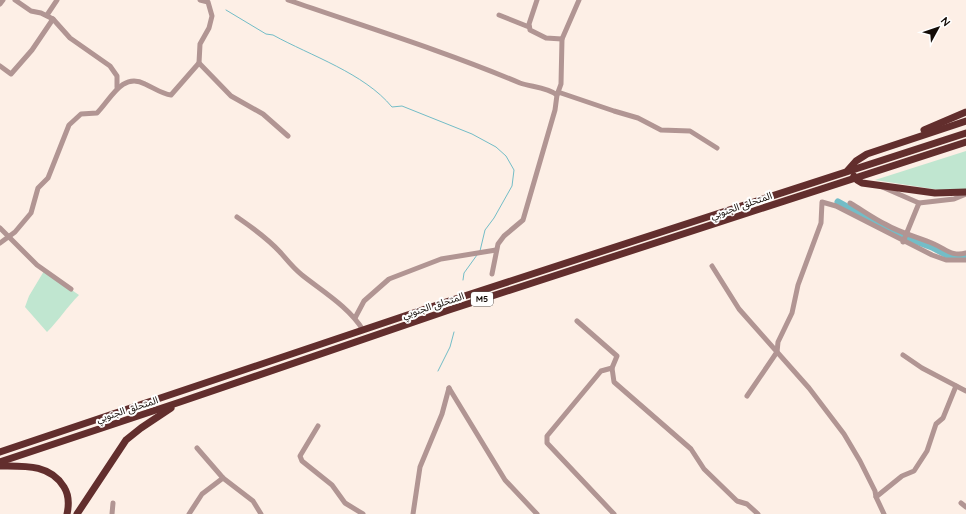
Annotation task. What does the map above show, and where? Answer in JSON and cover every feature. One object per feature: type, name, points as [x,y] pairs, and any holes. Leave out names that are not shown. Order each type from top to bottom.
[{"type":"highway","points":[[910,139],[926,129],[966,112]]},
{"type":"highway","points":[[966,121],[867,154],[856,161],[850,170],[855,178],[862,183],[935,193],[966,193]]},
{"type":"highway","name":"المتحلق الجنوبي","points":[[0,452],[363,330],[966,133]]},
{"type":"highway","name":"المتحلق الجنوبي","points":[[0,462],[409,323],[966,142]]},
{"type":"highway","points":[[77,514],[116,453],[129,436],[180,402]]},
{"type":"highway","points":[[0,466],[39,468],[56,477],[68,494],[69,507],[66,514]]},
{"type":"street","points":[[0,4],[3,0]]},
{"type":"street","points":[[0,243],[9,237],[32,213],[38,188],[48,178],[69,125],[83,113],[97,113],[109,100],[117,87],[117,76],[110,66],[70,38],[53,19],[47,15],[31,11],[15,0]]},
{"type":"street","points":[[47,15],[57,0]]},
{"type":"street","points":[[117,87],[131,80],[138,80],[165,94],[171,95],[199,63],[200,44],[209,28],[212,16],[208,2],[200,0]]},
{"type":"street","points":[[289,0],[406,39],[524,84],[638,118],[661,130],[690,131],[717,148]]},
{"type":"street","points":[[529,27],[537,0]]},
{"type":"street","points":[[492,274],[496,250],[504,236],[523,220],[544,152],[561,84],[562,39],[579,0]]},
{"type":"street","points":[[499,16],[529,27],[532,32],[546,38],[562,39]]},
{"type":"street","points":[[0,66],[12,74],[32,50],[53,19]]},
{"type":"street","points":[[199,63],[231,96],[263,114],[288,136]]},
{"type":"street","points":[[877,185],[918,203],[954,199],[966,193]]},
{"type":"street","points":[[747,396],[777,352],[778,342],[792,313],[800,278],[821,223],[822,202],[836,206],[903,242],[946,260],[966,260]]},
{"type":"street","points":[[850,203],[885,224],[935,245],[949,253],[955,255],[966,253]]},
{"type":"street","points":[[903,242],[918,203]]},
{"type":"street","points":[[237,217],[256,230],[279,251],[300,274],[325,292],[355,318],[363,330]]},
{"type":"street","points":[[0,228],[37,265],[71,289]]},
{"type":"street","points":[[355,318],[364,301],[390,279],[441,259],[496,250]]},
{"type":"street","points":[[712,266],[739,309],[810,388],[844,434],[860,461],[875,491],[876,497],[884,514]]},
{"type":"street","points":[[577,321],[618,356],[612,368],[614,382],[691,449],[704,469],[737,500],[747,504],[758,514]]},
{"type":"street","points":[[903,354],[922,368],[966,391]]},
{"type":"street","points":[[612,368],[601,371],[547,436],[547,444],[614,514]]},
{"type":"street","points":[[876,497],[902,476],[914,471],[927,451],[936,424],[942,418],[956,386]]},
{"type":"street","points":[[413,514],[420,467],[442,414],[449,388],[505,480],[537,514]]},
{"type":"street","points":[[318,426],[300,456],[302,461],[332,485],[344,503],[363,514]]},
{"type":"street","points":[[197,448],[224,478],[250,498],[262,514]]},
{"type":"street","points":[[190,514],[202,494],[224,478]]},
{"type":"street","points":[[961,502],[966,508]]},
{"type":"street","points":[[112,514],[113,503]]},
{"type":"green space","points":[[966,151],[966,189],[946,191],[875,180]]},
{"type":"green space","points":[[44,271],[79,295],[47,332],[25,307],[29,296]]},
{"type":"waterway","points":[[226,10],[266,34],[273,35],[352,75],[367,84],[392,107],[402,106],[472,134],[496,147],[506,156],[514,170],[512,186],[494,218],[485,230],[480,251]]},
{"type":"waterway","points":[[838,202],[894,233],[932,247],[953,258],[966,257]]},
{"type":"waterway","points":[[463,280],[464,273],[477,255]]},
{"type":"waterway","points":[[438,371],[450,347],[454,332]]}]
